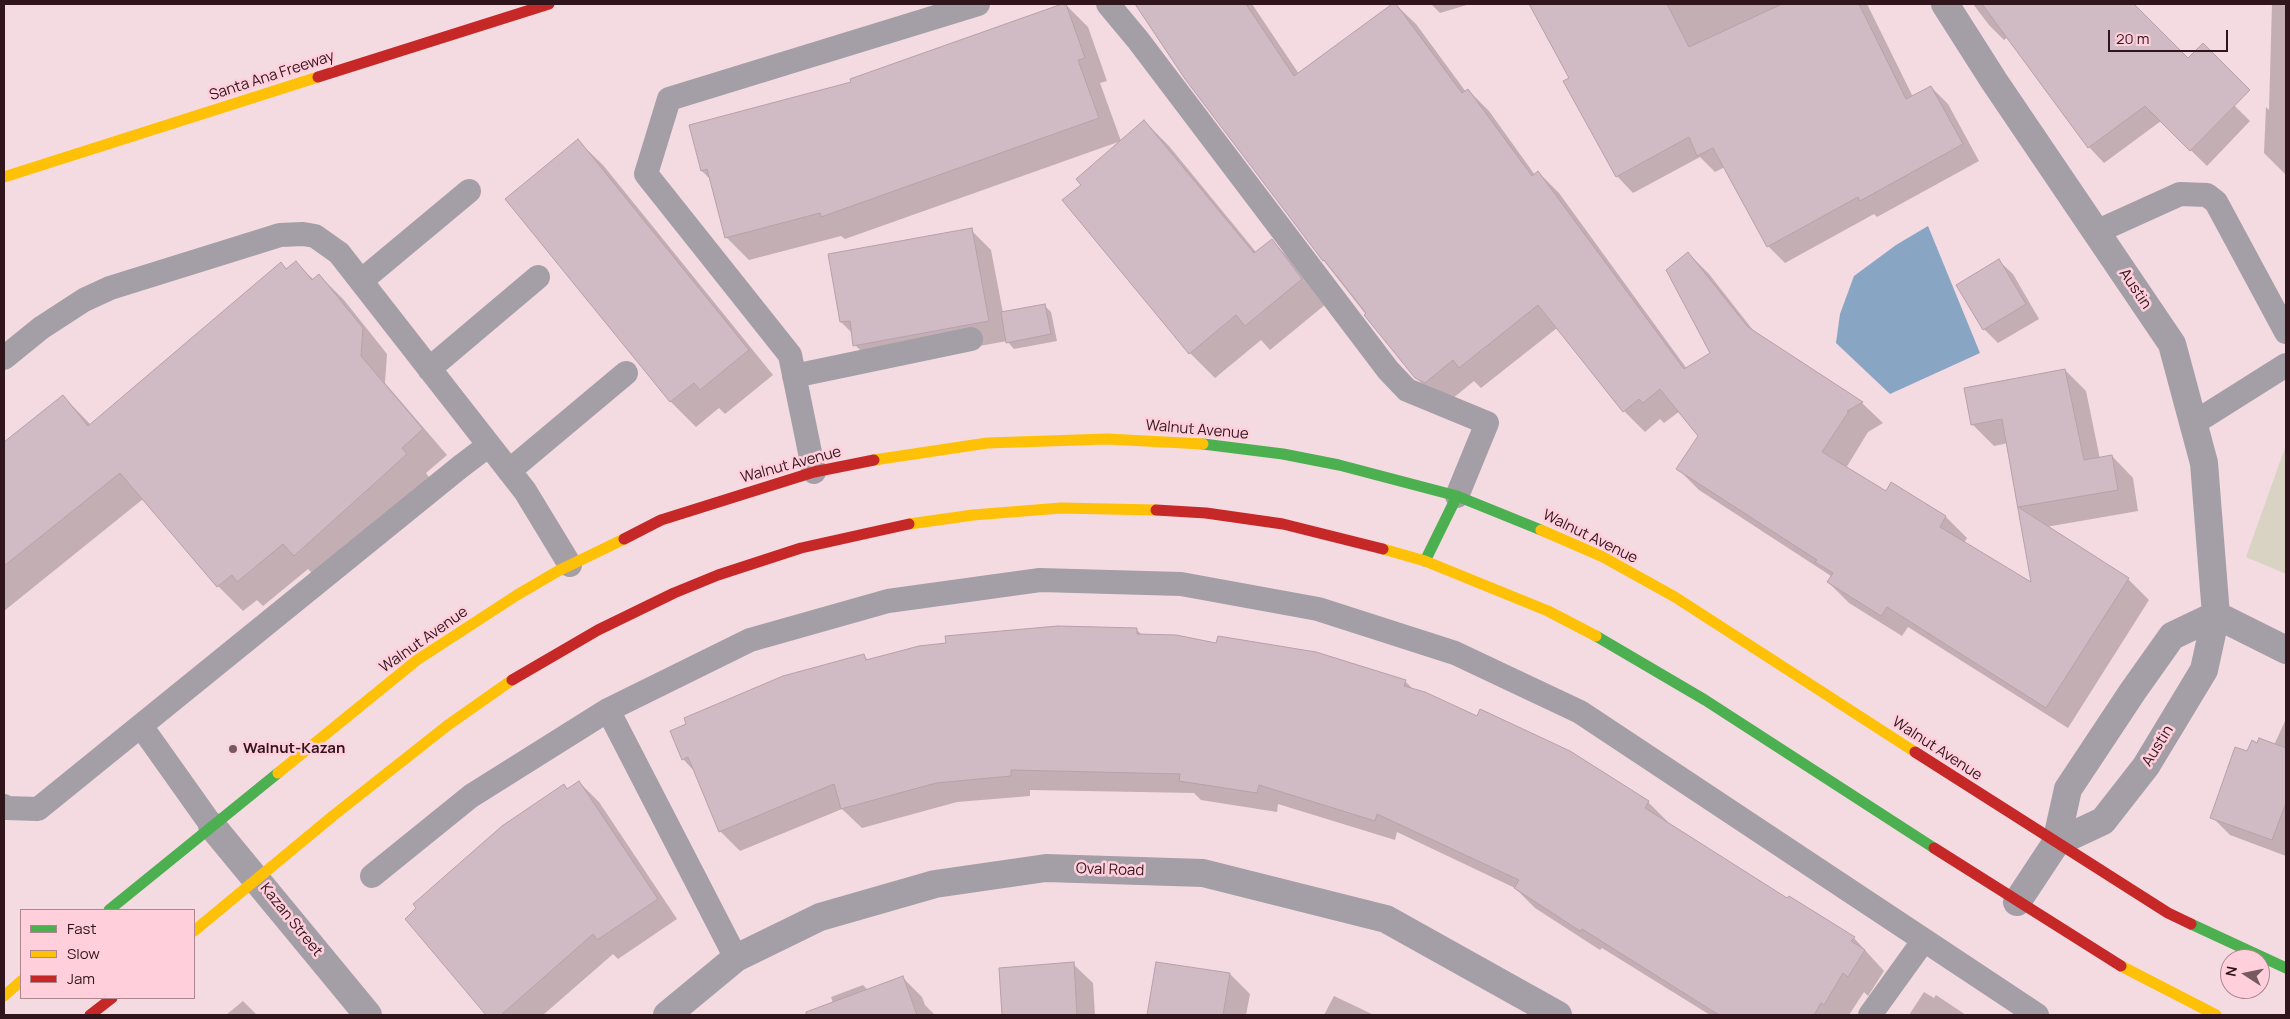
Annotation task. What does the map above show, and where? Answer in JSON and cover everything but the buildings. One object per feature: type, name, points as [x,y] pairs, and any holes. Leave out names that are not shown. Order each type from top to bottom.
[{"type":"main road","name":"Santa Ana Freeway","points":[[4,177],[549,4]]},
{"type":"main road","name":"Walnut Avenue","points":[[109,909],[417,660],[516,595],[570,565],[661,520],[814,472],[887,457],[987,443],[1063,439],[1152,440],[1196,443],[1283,454],[1388,476],[1457,496],[1571,542],[1603,557],[1674,597],[2168,913],[2203,931],[2286,968]]},
{"type":"main road","points":[[1426,561],[1457,496]]},
{"type":"main road","points":[[195,930],[441,730],[515,678],[598,630],[674,593],[718,575],[801,548],[887,528],[974,514],[1061,508],[1116,509],[1206,514],[1274,523],[1327,534],[1426,561],[1548,611],[1624,650],[1705,700],[2017,902],[2133,973],[2216,1015]]},
{"type":"main road","points":[[4,996],[20,982]]},
{"type":"main road","points":[[90,1015],[111,999]]},
{"type":"street","name":"Austin","points":[[1945,4],[1994,81],[2172,344],[2204,463],[2216,615],[2204,670],[2146,766],[2103,820],[2056,843]]},
{"type":"street","points":[[2017,902],[2056,843],[2068,789],[2172,636],[2216,615],[2286,650]]},
{"type":"street","name":"Kazan Street","points":[[212,826],[368,1015]]},
{"type":"street","name":"Oval Road","points":[[667,1015],[736,958],[820,918],[935,884],[1046,868],[1203,873],[1386,918],[1558,1015]]},
{"type":"lane","points":[[814,472],[790,354],[646,174],[669,99],[978,4]]},
{"type":"lane","points":[[1108,4],[1138,40],[1388,370],[1406,390],[1487,423],[1457,496]]},
{"type":"lane","points":[[360,281],[469,191]]},
{"type":"lane","points":[[2096,232],[2180,194],[2207,195],[2216,202],[2286,332]]},
{"type":"lane","points":[[4,358],[41,328],[84,300],[110,288],[280,235],[303,234],[315,236],[339,253],[490,445],[525,491],[570,565]]},
{"type":"lane","points":[[429,368],[538,277]]},
{"type":"lane","points":[[794,376],[971,340]]},
{"type":"lane","points":[[2194,423],[2286,365]]},
{"type":"lane","points":[[509,471],[626,373]]},
{"type":"lane","points":[[4,806],[6,808],[38,809],[460,467],[490,445]]},
{"type":"lane","points":[[372,876],[470,796],[608,710],[750,640],[888,601],[1040,580],[1181,584],[1318,609],[1437,647],[1455,653],[1580,712],[2037,1015]]},
{"type":"lane","points":[[608,710],[736,958]]},
{"type":"lane","points":[[141,726],[212,826]]},
{"type":"lane","points":[[1870,1015],[1924,940]]},
{"type":"shaded area","points":[[2286,445],[2286,574],[2246,557]]},
{"type":"water","points":[[1928,226],[1980,353],[1890,394],[1836,343],[1840,314],[1854,276],[1896,245]]},
{"type":"traffic: fast","points":[[1203,444],[1283,454],[1339,465],[1457,496],[1541,530]]},
{"type":"traffic: fast","points":[[1425,561],[1457,496]]},
{"type":"traffic: fast","points":[[1596,636],[1705,700],[1934,848]]},
{"type":"traffic: fast","points":[[110,909],[278,773]]},
{"type":"traffic: fast","points":[[2191,924],[2286,968]]},
{"type":"traffic: slow","points":[[4,177],[318,77]]},
{"type":"traffic: slow","points":[[874,460],[987,443],[1107,439],[1203,444]]},
{"type":"traffic: slow","points":[[909,524],[973,515],[1061,508],[1156,510]]},
{"type":"traffic: slow","points":[[1541,530],[1603,557],[1675,597],[1915,752]]},
{"type":"traffic: slow","points":[[278,773],[417,660],[517,595],[558,571],[624,539]]},
{"type":"traffic: slow","points":[[1383,549],[1425,561],[1548,611],[1596,636]]},
{"type":"traffic: slow","points":[[195,930],[334,815],[448,725],[512,680]]},
{"type":"traffic: slow","points":[[2121,966],[2216,1015]]},
{"type":"traffic: slow","points":[[4,996],[20,982]]},
{"type":"traffic: jam","points":[[318,77],[549,4]]},
{"type":"traffic: jam","points":[[624,539],[661,520],[814,472],[874,460]]},
{"type":"traffic: jam","points":[[1156,510],[1206,513],[1283,524],[1383,549]]},
{"type":"traffic: jam","points":[[512,680],[598,630],[674,593],[718,575],[801,548],[909,524]]},
{"type":"traffic: jam","points":[[1915,752],[2168,913],[2191,924]]},
{"type":"traffic: jam","points":[[1934,848],[2121,966]]},
{"type":"traffic: jam","points":[[90,1015],[111,999]]},
{"type":"place","name":"Walnut-Kazan","points":[[233,749]]}]
